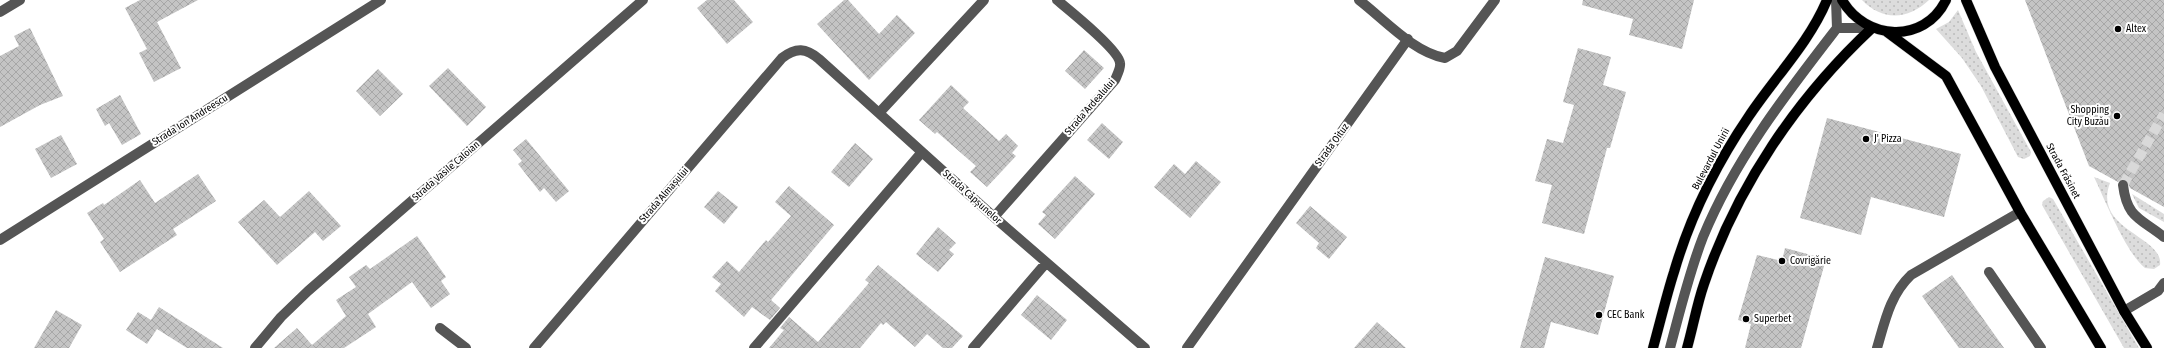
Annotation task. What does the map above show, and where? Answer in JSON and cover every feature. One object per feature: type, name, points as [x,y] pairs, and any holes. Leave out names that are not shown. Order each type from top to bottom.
[{"type":"main road","name":"Bulevardul Unirii","points":[[1653,348],[1674,271],[1686,237],[1723,158],[1749,116],[1810,34],[1827,0]]},
{"type":"main road","points":[[1842,0],[1847,10],[1858,20],[1872,28],[1887,32],[1903,32],[1918,27],[1932,18],[1946,0]]},
{"type":"main road","name":"Strada Frăsinet","points":[[1966,0],[1995,67],[2124,311],[2147,348]]},
{"type":"main road","points":[[1687,348],[1704,284],[1719,246],[1754,175],[1779,135],[1804,102],[1842,56],[1872,28]]},
{"type":"main road","points":[[1887,32],[1946,76],[2020,212],[2101,348]]},
{"type":"street","points":[[0,12],[20,0]]},
{"type":"street","name":"Strada Ion Andreescu","points":[[0,240],[381,0]]},
{"type":"street","name":"Strada Vasile Caloian","points":[[255,348],[281,317],[308,291],[643,0]]},
{"type":"street","points":[[879,113],[984,0]]},
{"type":"street","name":"Strada Ardealului","points":[[994,217],[1115,80],[1119,70],[1120,63],[1109,46],[1057,0]]},
{"type":"street","points":[[1359,0],[1408,39],[1433,56],[1445,58],[1457,51],[1495,0]]},
{"type":"street","points":[[1670,348],[1688,278],[1704,236],[1722,199],[1765,122],[1837,28],[1836,0]]},
{"type":"street","points":[[1837,28],[1872,28]]},
{"type":"street","name":"Strada Oituz","points":[[1187,348],[1408,39]]},
{"type":"street","name":"Strada Căpșunelor","points":[[800,49],[810,51],[994,217],[1145,348]]},
{"type":"street","name":"Strada Almașului","points":[[534,348],[782,58],[790,51],[800,49]]},
{"type":"street","points":[[754,348],[922,152]]},
{"type":"street","points":[[2122,185],[2127,206],[2132,214],[2164,237]]},
{"type":"street","points":[[1877,348],[1888,308],[1901,285],[1911,275],[2020,212]]},
{"type":"street","points":[[973,348],[1046,263]]},
{"type":"street","points":[[1990,272],[2042,348]]},
{"type":"street","points":[[2124,311],[2158,291],[2164,283]]},
{"type":"street","points":[[440,328],[466,348]]},
{"type":"shaded area","points":[[1862,0],[1929,0],[1921,7],[1904,14],[1886,15],[1870,7]]},
{"type":"shaded area","points":[[1958,10],[1976,52],[2031,152],[2030,156],[2024,159],[2018,157],[1981,86],[1962,58],[1936,29],[1949,22]]},
{"type":"shaded area","points":[[2094,177],[2110,183],[2107,199],[2111,212],[2119,222],[2151,247],[2158,255],[2160,265],[2154,269],[2145,268],[2138,261],[2116,226]]},
{"type":"shaded area","points":[[2132,194],[2164,214],[2164,222],[2139,208]]},
{"type":"shaded area","points":[[2049,197],[2053,199],[2139,348],[2124,348],[2042,205],[2043,201]]},
{"type":"building","points":[[140,0],[198,0],[157,22],[181,68],[154,82],[139,53],[147,49],[125,8]]},
{"type":"building","points":[[707,0],[734,0],[753,22],[727,44],[697,8]]},
{"type":"building","points":[[844,0],[848,0],[879,34],[897,15],[915,33],[869,80],[817,24]]},
{"type":"building","points":[[1583,0],[1694,0],[1682,49],[1629,35],[1633,19],[1582,5]]},
{"type":"building","name":"Shopping City Buzău","points":[[2025,0],[2164,0],[2164,207],[2130,188],[2126,179],[2122,179],[2118,182],[2089,166]]},
{"type":"building","points":[[30,28],[63,96],[40,105],[0,127],[0,56],[19,46],[14,36]]},
{"type":"building","points":[[1578,48],[1611,57],[1603,85],[1626,92],[1610,148],[1607,148],[1584,234],[1542,223],[1552,185],[1535,181],[1547,139],[1563,143],[1574,105],[1563,102]]},
{"type":"building","points":[[1084,50],[1104,68],[1085,89],[1065,71]]},
{"type":"building","points":[[448,68],[486,107],[467,126],[429,86]]},
{"type":"building","points":[[378,69],[403,94],[380,116],[356,91]]},
{"type":"building","points":[[951,85],[969,102],[963,108],[999,141],[1006,134],[1018,146],[1012,153],[1016,156],[987,187],[970,172],[976,166],[937,132],[935,134],[919,120]]},
{"type":"building","points":[[120,95],[141,134],[122,145],[109,123],[105,126],[96,109]]},
{"type":"building","points":[[1827,118],[1961,154],[1944,217],[1871,197],[1861,235],[1800,218]]},
{"type":"building","points":[[1102,123],[1123,142],[1109,159],[1087,140]]},
{"type":"building","points":[[61,135],[77,164],[51,178],[35,149]]},
{"type":"building","points":[[526,139],[569,191],[556,202],[544,188],[540,192],[518,164],[522,161],[513,150]]},
{"type":"building","points":[[855,143],[873,159],[849,187],[831,172]]},
{"type":"building","points":[[1196,161],[1221,182],[1190,218],[1154,187],[1174,164],[1185,174]]},
{"type":"building","points":[[198,174],[216,201],[173,229],[177,235],[120,272],[100,242],[104,239],[87,213],[103,203],[104,205],[140,180],[155,203]]},
{"type":"building","points":[[1075,176],[1095,194],[1055,239],[1038,224],[1046,215],[1042,212]]},
{"type":"building","points":[[789,186],[834,225],[771,300],[780,308],[770,320],[752,307],[744,317],[715,291],[721,284],[712,277],[727,261],[739,272],[766,240],[768,242],[791,216],[775,202]]},
{"type":"building","points":[[309,191],[341,226],[323,241],[315,232],[277,265],[238,222],[264,200],[280,217]]},
{"type":"building","points":[[718,191],[738,207],[724,224],[704,207]]},
{"type":"building","points":[[1310,206],[1347,237],[1329,259],[1316,248],[1319,243],[1296,223]]},
{"type":"building","points":[[938,227],[956,243],[949,250],[954,254],[938,272],[916,254]]},
{"type":"building","points":[[417,236],[446,277],[441,281],[450,294],[431,308],[412,282],[368,314],[376,327],[344,348],[274,348],[297,328],[312,345],[346,316],[336,300],[356,287],[349,277],[366,265],[370,269]]},
{"type":"building","points":[[1785,248],[1826,259],[1801,348],[1745,348],[1751,324],[1738,320],[1757,255],[1782,261]]},
{"type":"building","points":[[1545,257],[1614,276],[1598,335],[1551,322],[1544,348],[1520,348]]},
{"type":"building","points":[[878,265],[963,336],[952,348],[943,348],[927,334],[915,347],[886,322],[883,325],[881,323],[860,348],[769,348],[784,330],[780,328],[789,317],[818,342],[869,283],[865,280]]},
{"type":"building","points":[[1952,275],[2004,348],[1959,348],[1922,296]]},
{"type":"building","points":[[1037,295],[1067,320],[1051,340],[1021,315]]},
{"type":"building","points":[[159,307],[223,348],[187,348],[157,329],[147,344],[126,330],[138,312],[151,320]]},
{"type":"building","points":[[56,310],[82,325],[69,348],[34,348]]},
{"type":"building","points":[[1377,322],[1406,348],[1354,348]]},
{"type":"tunnel","points":[[2123,185],[2164,114]]},
{"type":"place","name":"Altex","points":[[2118,29]]},
{"type":"place","name":"Shopping City Buzău","points":[[2117,116]]},
{"type":"place","name":"J' Pizza","points":[[1866,139]]},
{"type":"place","name":"Covrigărie","points":[[1782,261]]},
{"type":"place","name":"CEC Bank","points":[[1599,315]]},
{"type":"place","name":"Superbet","points":[[1746,319]]}]
